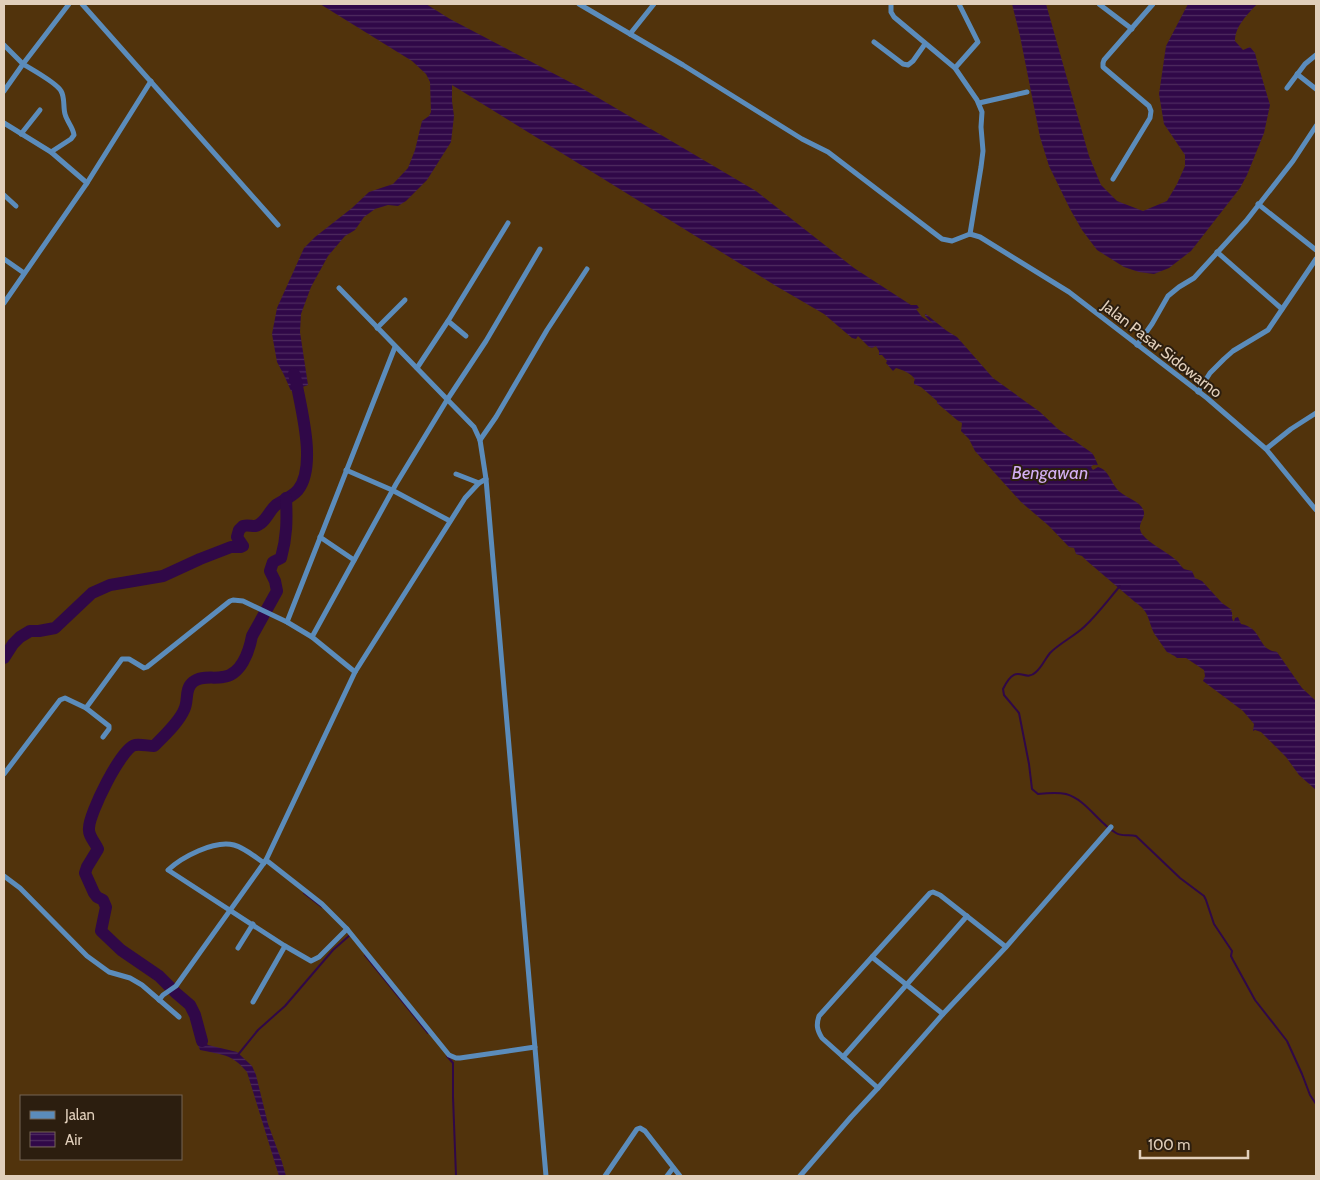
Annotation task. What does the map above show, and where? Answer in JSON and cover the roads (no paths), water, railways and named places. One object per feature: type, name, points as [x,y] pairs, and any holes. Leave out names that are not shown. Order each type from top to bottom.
[{"type":"street","points":[[4,90],[68,4]]},
{"type":"street","points":[[82,4],[278,225]]},
{"type":"street","points":[[579,4],[589,6],[630,34],[799,137],[828,152],[942,239],[952,241],[970,234],[982,167],[982,112],[979,103],[955,68],[894,17],[891,12],[891,4]]},
{"type":"street","points":[[630,34],[654,4]]},
{"type":"street","points":[[955,68],[978,42],[959,4]]},
{"type":"street","points":[[1099,4],[1132,29]]},
{"type":"street","points":[[1113,179],[1150,118],[1151,111],[1149,106],[1103,67],[1103,63],[1153,4]]},
{"type":"street","points":[[874,42],[903,64],[908,65],[925,44]]},
{"type":"street","points":[[4,45],[23,64],[56,85],[61,91],[64,99],[64,111],[74,135],[51,152]]},
{"type":"street","points":[[1286,88],[1296,74],[1316,55]]},
{"type":"street","points":[[1296,74],[1316,89]]},
{"type":"street","points":[[4,303],[87,183],[151,81]]},
{"type":"street","points":[[979,103],[1027,92]]},
{"type":"street","points":[[22,134],[40,110]]},
{"type":"street","points":[[4,124],[51,152],[87,183]]},
{"type":"street","points":[[1137,345],[1168,296],[1194,278],[1246,221],[1314,134],[1316,126]]},
{"type":"street","points":[[4,195],[16,206]]},
{"type":"street","points":[[1258,204],[1316,250]]},
{"type":"street","points":[[417,368],[508,223]]},
{"type":"street","name":"Jalan Pasar Sidowarno","points":[[970,234],[980,237],[1068,292],[1198,392],[1266,449],[1316,510]]},
{"type":"street","points":[[312,637],[392,490],[447,400],[486,341],[540,249]]},
{"type":"street","points":[[1217,252],[1282,309]]},
{"type":"street","points":[[4,259],[24,273]]},
{"type":"street","points":[[1198,392],[1210,373],[1233,351],[1268,330],[1316,259]]},
{"type":"street","points":[[480,440],[496,417],[547,330],[587,269]]},
{"type":"street","points":[[339,288],[474,427],[480,440],[486,479],[546,1176]]},
{"type":"street","points":[[377,328],[405,300]]},
{"type":"street","points":[[448,321],[466,336]]},
{"type":"street","points":[[287,622],[395,347]]},
{"type":"street","points":[[1266,449],[1290,428],[1316,413]]},
{"type":"street","points":[[346,470],[392,490],[450,521]]},
{"type":"street","points":[[456,474],[479,483]]},
{"type":"street","points":[[159,1000],[176,986],[265,862],[355,672],[465,498],[479,483],[486,479]]},
{"type":"street","points":[[320,537],[354,560]]},
{"type":"street","points":[[86,708],[122,659],[129,659],[141,668],[147,667],[233,600],[243,601],[287,622],[312,637],[355,672]]},
{"type":"street","points":[[4,771],[60,700],[65,698],[86,708],[109,726],[103,737]]},
{"type":"street","points":[[800,1176],[1111,827]]},
{"type":"street","points":[[345,930],[316,960],[308,960],[168,870],[175,864],[200,851],[225,843],[238,846],[265,862],[322,904],[345,930],[449,1055],[460,1058],[535,1048]]},
{"type":"street","points":[[4,876],[20,888],[87,956],[109,972],[130,978],[142,985],[179,1017]]},
{"type":"street","points":[[878,1088],[822,1038],[817,1030],[817,1023],[819,1016],[930,893],[934,892],[940,895],[1006,947]]},
{"type":"street","points":[[843,1057],[967,916]]},
{"type":"street","points":[[238,948],[253,924]]},
{"type":"street","points":[[253,1002],[285,946]]},
{"type":"street","points":[[872,957],[943,1014]]},
{"type":"street","points":[[605,1176],[638,1128],[645,1131],[680,1176]]},
{"type":"street","points":[[668,1176],[673,1168]]},
{"type":"water","name":"Bengawan","points":[[320,4],[426,4],[450,19],[585,90],[756,191],[854,268],[911,305],[917,305],[919,308],[916,309],[922,317],[933,324],[925,314],[927,315],[957,337],[993,378],[1092,453],[1098,465],[1091,467],[1093,470],[1098,467],[1105,471],[1117,489],[1143,509],[1144,515],[1140,525],[1142,534],[1177,561],[1184,569],[1192,571],[1195,578],[1202,581],[1222,603],[1232,610],[1230,611],[1232,612],[1233,621],[1238,617],[1241,624],[1253,630],[1266,647],[1277,652],[1302,688],[1316,701],[1316,790],[1299,775],[1286,757],[1261,732],[1253,731],[1254,724],[1243,711],[1203,681],[1205,676],[1204,670],[1186,658],[1177,658],[1167,652],[1152,630],[1144,610],[1082,556],[1076,554],[1074,548],[1069,547],[1049,526],[1021,502],[975,451],[969,439],[961,431],[962,423],[921,387],[914,384],[914,378],[909,374],[896,368],[893,371],[882,355],[879,355],[876,346],[869,347],[858,336],[856,339],[852,338],[824,314],[452,85],[454,116],[451,142],[427,180],[406,201],[398,206],[388,205],[375,209],[364,217],[355,230],[345,236],[328,256],[311,287],[301,314],[300,332],[308,385],[291,391],[277,362],[272,334],[277,308],[304,248],[369,192],[393,184],[408,168],[415,150],[422,121],[431,112],[430,82],[426,74],[412,61]]},
{"type":"water","points":[[1012,4],[1046,4],[1089,156],[1101,185],[1117,201],[1143,211],[1167,201],[1185,166],[1185,155],[1164,124],[1159,94],[1166,46],[1188,4],[1257,4],[1237,30],[1235,41],[1243,50],[1250,47],[1255,53],[1270,105],[1264,133],[1240,188],[1191,251],[1169,268],[1154,274],[1124,267],[1097,250],[1082,230],[1049,166],[1040,137]]},
{"type":"water","points":[[201,1026],[208,1045],[237,1052],[252,1066],[268,1124],[286,1176],[279,1176],[247,1072],[231,1058],[200,1050],[193,1027]]},
{"type":"waterway","points":[[4,658],[20,637],[30,631],[55,628],[92,593],[110,585],[163,576],[231,547],[243,546],[237,537],[239,530],[243,526],[255,526],[261,523],[276,505],[296,492],[304,480],[307,452],[306,437],[294,374]]},
{"type":"waterway","points":[[202,1041],[195,1015],[190,1005],[159,976],[121,950],[101,931],[106,907],[103,900],[94,893],[85,873],[98,849],[89,831],[90,821],[100,796],[122,757],[135,745],[154,746],[167,733],[182,715],[190,685],[196,680],[229,675],[235,672],[243,662],[252,636],[277,591],[270,571],[273,562],[281,558],[283,550],[286,528],[286,498]]},
{"type":"waterway","points":[[1120,586],[1084,627],[1050,653],[1036,672],[1028,676],[1020,674],[1012,676],[1003,689],[1004,695],[1019,713],[1032,789],[1038,794],[1066,794],[1080,801],[1116,833],[1136,836],[1180,878],[1204,896],[1214,924],[1232,951],[1231,956],[1233,960],[1255,1000],[1287,1041],[1310,1095],[1316,1104]]},
{"type":"waterway","points":[[304,893],[322,907]]},
{"type":"waterway","points":[[237,1056],[258,1030],[285,1006],[333,950],[350,935]]},
{"type":"waterway","points":[[365,955],[428,1033]]},
{"type":"waterway","points":[[447,1056],[453,1063],[456,1176]]}]
